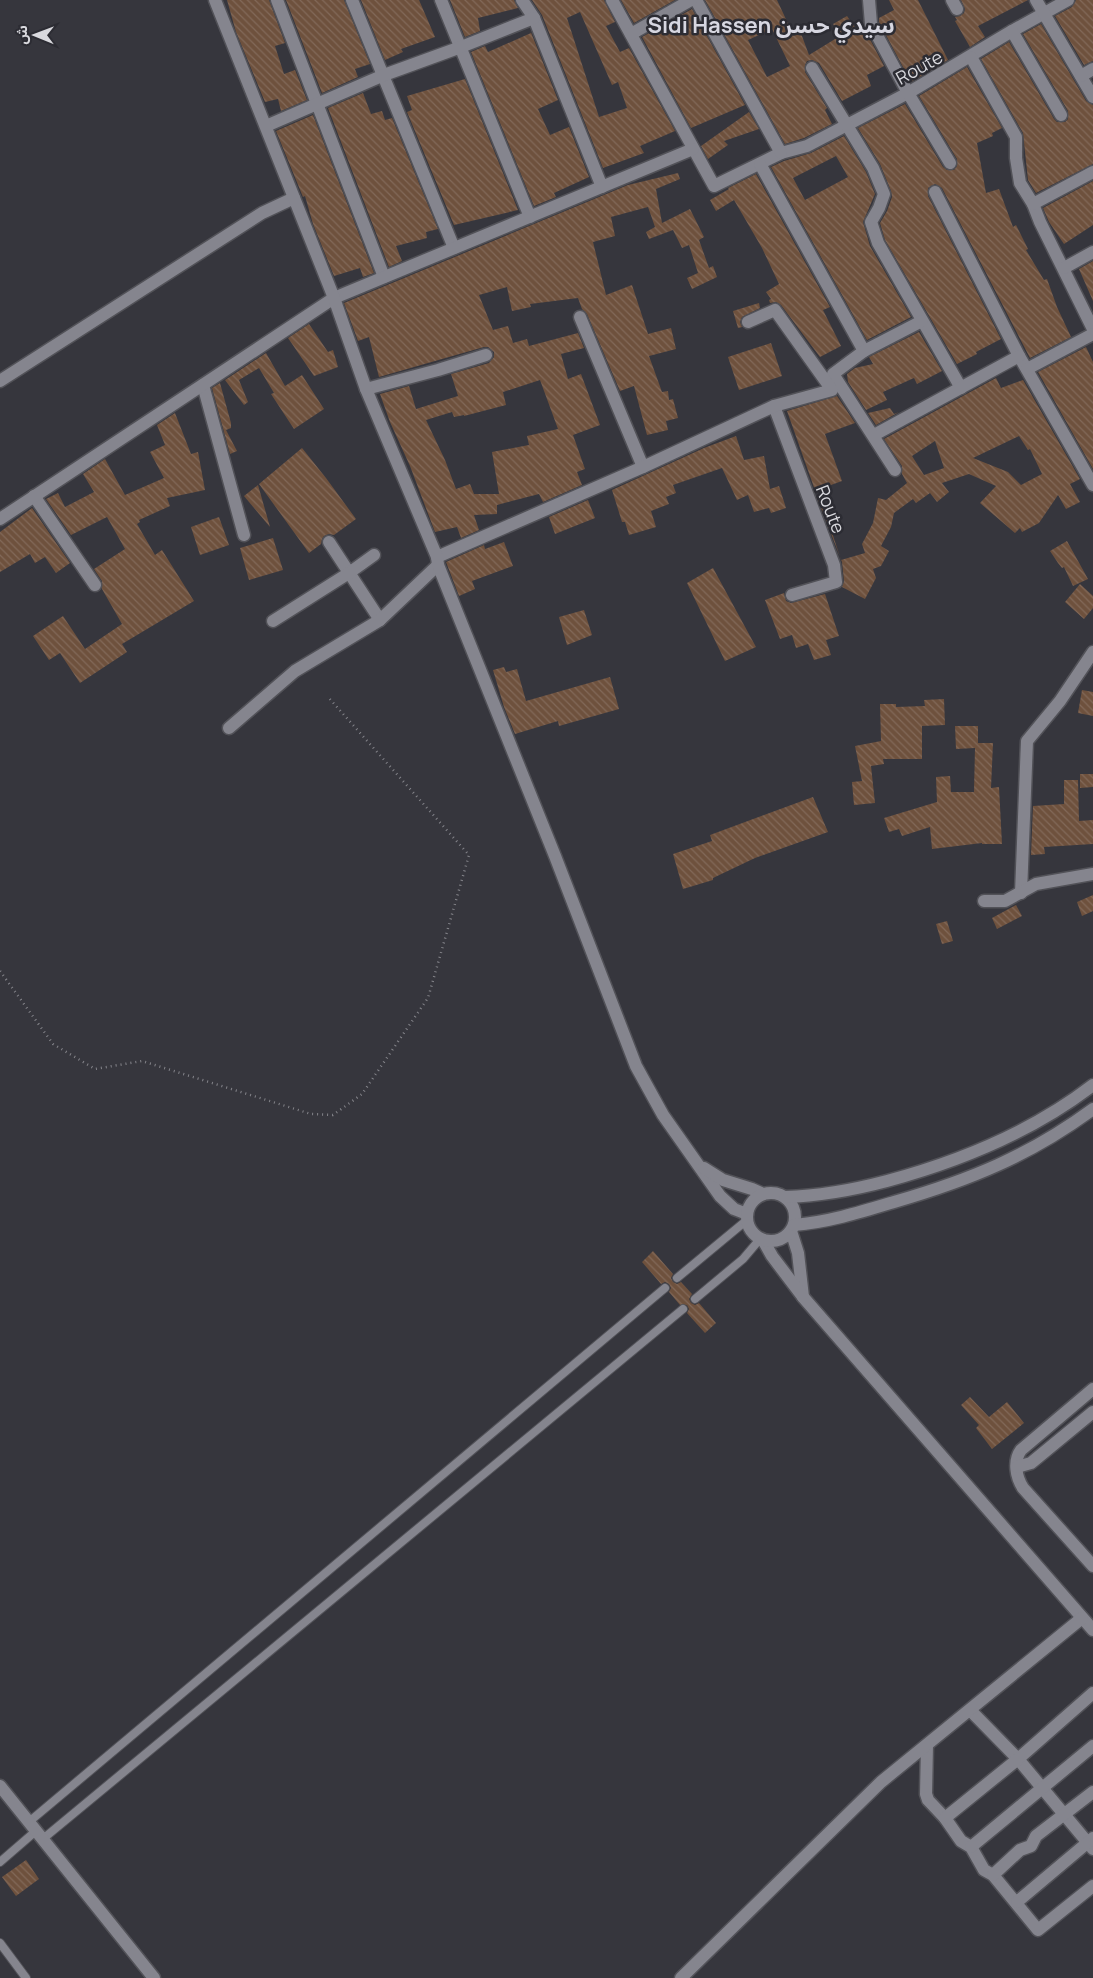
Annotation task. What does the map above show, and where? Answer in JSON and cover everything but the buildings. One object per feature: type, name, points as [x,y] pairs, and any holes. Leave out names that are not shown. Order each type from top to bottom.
[{"type":"street","points":[[215,0],[334,298],[366,389],[438,561],[636,1066],[663,1115],[726,1204],[747,1217]]},
{"type":"street","points":[[277,0],[384,277]]},
{"type":"street","points":[[352,0],[454,248]]},
{"type":"street","points":[[441,0],[530,217]]},
{"type":"street","points":[[522,0],[534,18],[602,187]]},
{"type":"street","points":[[0,519],[334,298],[694,149],[612,0]]},
{"type":"street","points":[[631,34],[691,0]]},
{"type":"street","points":[[696,0],[781,153]]},
{"type":"street","points":[[869,0],[871,24],[908,93],[950,163]]},
{"type":"street","points":[[1036,0],[1093,97]]},
{"type":"street","name":"Route","points":[[694,149],[714,186],[781,153],[807,146],[908,93],[1068,0]]},
{"type":"street","points":[[266,126],[384,75],[461,48],[534,18]]},
{"type":"street","points":[[1012,31],[1061,115]]},
{"type":"street","points":[[971,57],[1016,138],[1016,158],[1020,183],[1033,204],[1093,329]]},
{"type":"street","points":[[812,68],[873,168],[884,194],[871,222],[878,243],[961,388]]},
{"type":"street","points":[[1081,76],[1093,69]]},
{"type":"street","points":[[760,164],[864,351]]},
{"type":"street","points":[[1033,204],[1093,172]]},
{"type":"street","points":[[935,192],[1019,356],[1093,485]]},
{"type":"street","points":[[0,381],[262,214],[294,198]]},
{"type":"street","points":[[1064,268],[1093,252]]},
{"type":"street","points":[[228,728],[295,670],[380,620],[438,561],[774,406],[832,390],[775,310],[748,322]]},
{"type":"street","points":[[580,317],[643,467]]},
{"type":"street","points":[[895,470],[833,374],[864,351],[922,321]]},
{"type":"street","points":[[1027,369],[1093,334]]},
{"type":"street","points":[[366,389],[438,370],[486,354]]},
{"type":"street","points":[[874,435],[1019,356]]},
{"type":"street","points":[[203,385],[244,535]]},
{"type":"street","name":"Route","points":[[774,406],[834,565],[836,582],[792,595]]},
{"type":"street","points":[[34,496],[95,585]]},
{"type":"street","points":[[328,542],[380,620]]},
{"type":"street","points":[[273,620],[349,574],[374,555]]},
{"type":"street","points":[[1021,893],[1027,741],[1060,701],[1093,652]]},
{"type":"street","points":[[984,901],[1005,901],[1036,884],[1093,874]]},
{"type":"street","points":[[1093,1085],[1031,1125],[964,1157],[911,1174],[846,1191],[815,1196],[786,1197],[770,1192],[762,1194],[750,1204],[747,1217],[749,1228],[755,1236],[762,1239],[779,1240],[786,1237],[793,1228],[842,1218],[973,1177],[1033,1148],[1093,1109]]},
{"type":"street","points":[[700,1165],[723,1180],[752,1188],[762,1194]]},
{"type":"street","points":[[786,1197],[793,1206],[795,1218],[793,1228],[803,1297]]},
{"type":"street","points":[[762,1239],[772,1256],[803,1297],[1093,1630]]},
{"type":"street","points":[[1093,1388],[1021,1450],[1017,1458],[1018,1478],[1023,1488],[1093,1566]]},
{"type":"street","points":[[1017,1467],[1027,1465],[1035,1460],[1093,1412]]},
{"type":"street","points":[[681,1978],[881,1782],[1082,1618]]},
{"type":"street","points":[[945,1818],[1018,1759],[1093,1693]]},
{"type":"street","points":[[970,1710],[1018,1759],[1065,1816],[1091,1843],[1017,1902]]},
{"type":"street","points":[[927,1745],[926,1794],[928,1800],[945,1818],[961,1841],[971,1847],[984,1870],[993,1875],[1038,1930],[1093,1886]]},
{"type":"street","points":[[971,1847],[1093,1746]]},
{"type":"street","points":[[0,1786],[154,1978]]},
{"type":"street","points":[[993,1875],[1020,1850],[1031,1846],[1036,1836],[1065,1816],[1093,1792]]},
{"type":"lane","points":[[677,1278],[747,1217]]},
{"type":"lane","points":[[695,1298],[744,1259],[762,1239]]},
{"type":"lane","points":[[0,1862],[665,1288]]},
{"type":"lane","points":[[37,1830],[684,1309]]},
{"type":"lane","points":[[0,1943],[26,1978]]},
{"type":"path","points":[[0,971],[53,1044],[95,1069],[142,1061],[311,1114],[333,1114],[362,1094],[428,998],[469,855],[328,697]]},
{"type":"district","name":"Sidi Hassen سيدي حسن","points":[[771,25]]}]
